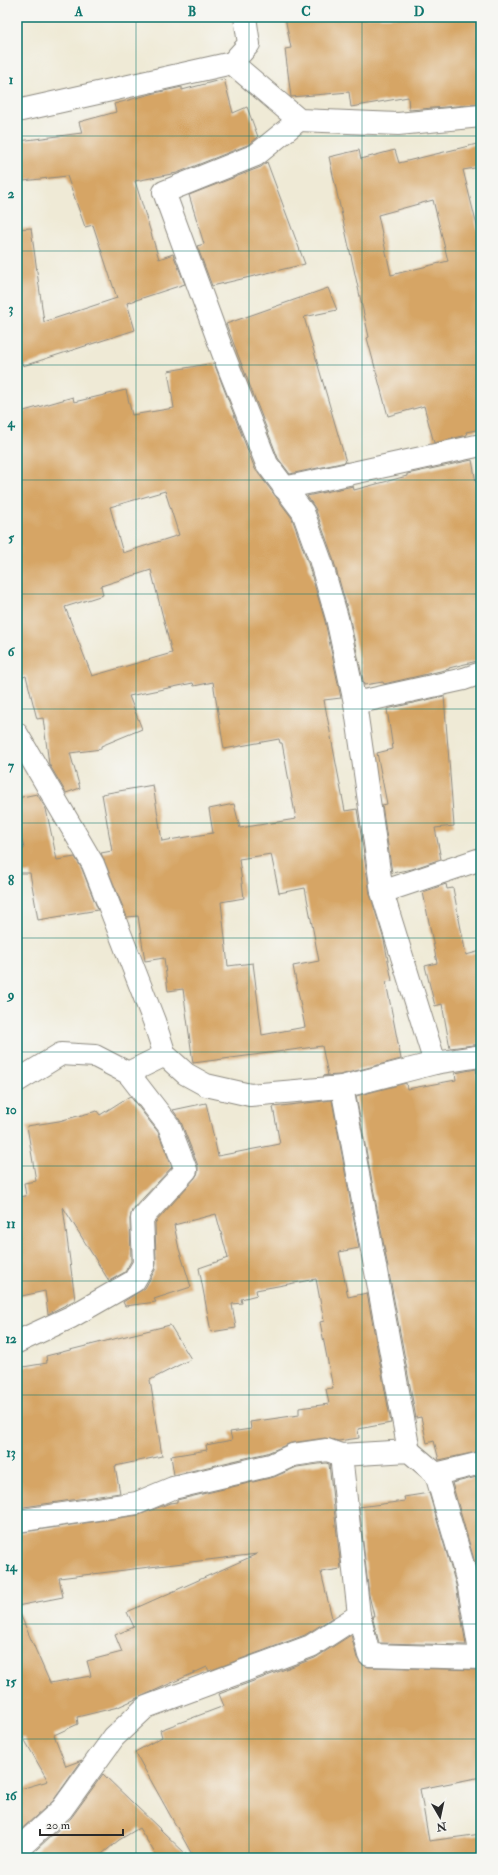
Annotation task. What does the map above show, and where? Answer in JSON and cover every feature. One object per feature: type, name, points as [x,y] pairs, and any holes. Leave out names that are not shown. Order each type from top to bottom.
[{"type":"street","points":[[17,111],[232,64],[249,44],[245,17]]},
{"type":"street","points":[[232,64],[299,120],[398,124],[481,116]]},
{"type":"street","points":[[299,120],[256,155],[164,192],[223,353],[267,464],[303,512],[320,559],[337,618],[354,703],[382,892],[435,1064]]},
{"type":"street","points":[[284,488],[481,445]]},
{"type":"street","points":[[354,703],[464,679],[481,673]]},
{"type":"street","points":[[17,734],[93,864],[154,1021],[165,1055],[186,1074],[206,1085],[250,1095],[342,1087],[435,1064],[481,1056]]},
{"type":"street","points":[[382,892],[481,859]]},
{"type":"street","points":[[17,1081],[61,1054],[95,1056],[128,1073],[169,1126],[186,1170],[142,1218],[144,1264],[134,1281],[72,1317],[17,1342]]},
{"type":"street","points":[[128,1073],[165,1055]]},
{"type":"street","points":[[341,1455],[359,1615],[369,1654],[481,1658],[468,1582],[436,1474],[409,1451],[342,1087]]},
{"type":"street","points":[[17,1521],[137,1503],[173,1488],[271,1465],[293,1455],[327,1450],[341,1455],[409,1451]]},
{"type":"street","points":[[436,1474],[481,1463]]},
{"type":"street","points":[[17,1850],[62,1809],[114,1737],[146,1707],[311,1646],[359,1615]]},
{"type":"building","points":[[285,17],[481,17],[481,104],[409,110],[408,97],[351,107],[349,92],[291,97],[285,49],[291,48]]},
{"type":"building","points":[[224,79],[233,113],[247,107],[258,137],[250,144],[177,173],[135,181],[159,259],[173,254],[185,284],[127,303],[135,330],[23,366],[17,348],[17,229],[31,228],[44,322],[117,298],[93,225],[85,227],[67,176],[23,181],[19,141],[82,133],[79,122],[116,112],[114,104],[155,93],[182,87],[182,90]]},
{"type":"building","points":[[481,143],[481,167],[463,170],[481,242],[481,342],[476,343],[481,365],[481,429],[466,432],[467,435],[434,443],[424,406],[388,416],[367,338],[369,337],[329,157],[359,150],[361,159],[395,150],[399,163]],"holes":[[[433,200],[448,261],[391,275],[378,215]]]},
{"type":"building","points":[[267,162],[305,264],[212,286],[197,246],[204,244],[189,195],[261,167]]},
{"type":"building","points":[[328,288],[337,310],[304,317],[346,462],[290,474],[278,458],[226,324]]},
{"type":"building","points":[[214,363],[255,469],[292,518],[308,563],[325,621],[341,698],[324,700],[345,811],[357,809],[370,894],[384,940],[392,981],[386,982],[401,1059],[340,1075],[323,1076],[328,1075],[322,1046],[193,1063],[183,989],[168,991],[164,958],[145,961],[138,916],[127,917],[101,853],[112,851],[102,794],[153,785],[162,841],[213,833],[209,809],[234,804],[240,828],[296,819],[282,743],[280,743],[279,739],[224,749],[213,682],[194,686],[193,683],[129,696],[142,729],[101,746],[101,749],[70,753],[80,788],[66,793],[49,764],[43,718],[37,719],[26,676],[17,679],[17,413],[73,397],[74,402],[126,390],[132,415],[174,408],[168,371]],"holes":[[[165,491],[179,535],[123,553],[110,507]],[[151,570],[172,653],[92,676],[65,607],[103,595],[101,586]],[[271,854],[279,893],[305,888],[319,961],[293,966],[305,1027],[262,1035],[253,963],[228,966],[221,902],[244,898],[239,859]]]},
{"type":"building","points":[[472,460],[481,509],[481,660],[384,684],[383,682],[364,685],[349,615],[332,555],[315,508],[307,496],[353,486],[354,490],[407,476],[407,474]]},
{"type":"building","points":[[444,696],[454,826],[435,828],[441,859],[412,869],[392,873],[382,805],[387,804],[377,753],[393,749],[387,709]]},
{"type":"building","points":[[37,794],[46,809],[57,860],[75,857],[82,869],[98,910],[38,920],[30,873],[17,873],[17,849],[24,849],[17,813],[17,798]]},
{"type":"building","points":[[446,884],[447,889],[453,888],[466,955],[481,951],[481,1044],[450,1048],[442,1004],[435,1006],[425,966],[437,963],[423,892]]},
{"type":"building","points":[[476,1069],[481,1100],[481,1451],[439,1460],[434,1441],[427,1443],[421,1417],[416,1418],[356,1096],[406,1083],[407,1089],[456,1080],[455,1073]]},
{"type":"building","points":[[130,1096],[158,1132],[172,1167],[132,1210],[130,1219],[131,1261],[125,1272],[109,1281],[63,1207],[75,1300],[48,1314],[45,1291],[17,1297],[17,1197],[26,1196],[24,1183],[36,1181],[27,1126],[59,1121],[97,1111],[100,1115]]},
{"type":"building","points":[[332,1100],[359,1248],[339,1252],[348,1297],[367,1293],[391,1423],[358,1429],[359,1438],[338,1441],[325,1438],[291,1443],[267,1453],[174,1475],[171,1456],[207,1450],[206,1445],[232,1440],[230,1432],[251,1429],[250,1422],[299,1415],[299,1408],[329,1404],[326,1389],[333,1388],[320,1322],[324,1321],[316,1279],[256,1290],[257,1295],[241,1299],[242,1303],[232,1304],[236,1328],[211,1332],[199,1268],[228,1258],[216,1214],[174,1225],[179,1249],[191,1287],[154,1299],[156,1302],[125,1306],[123,1302],[145,1288],[155,1270],[155,1223],[198,1173],[198,1166],[181,1122],[173,1110],[206,1103],[218,1156],[280,1144],[273,1107]]},
{"type":"building","points":[[170,1325],[191,1359],[150,1380],[162,1456],[115,1466],[120,1493],[17,1508],[17,1368],[47,1363],[46,1356]]},
{"type":"building","points":[[326,1463],[329,1464],[341,1569],[321,1572],[332,1618],[305,1635],[209,1671],[207,1667],[118,1707],[77,1717],[78,1724],[54,1735],[66,1766],[82,1760],[53,1801],[17,1833],[17,1790],[48,1781],[23,1737],[17,1738],[17,1607],[50,1683],[91,1676],[87,1661],[122,1652],[115,1635],[134,1627],[127,1612],[257,1554],[59,1578],[63,1597],[17,1606],[17,1533],[139,1515],[170,1503],[177,1502],[177,1500],[274,1477],[297,1467]]},
{"type":"building","points":[[481,1476],[481,1584],[452,1483]]},
{"type":"building","points":[[429,1493],[456,1585],[466,1645],[379,1643],[372,1616],[374,1616],[369,1595],[359,1507],[405,1501],[404,1497]]},
{"type":"building","points":[[351,1635],[357,1658],[361,1664],[368,1667],[481,1670],[481,1777],[420,1789],[429,1841],[481,1834],[481,1858],[194,1858],[135,1752],[162,1737],[160,1730],[224,1706],[219,1694],[315,1658]]},
{"type":"building","points":[[103,1774],[190,1858],[158,1858],[139,1828],[119,1840],[97,1858],[27,1858],[71,1818]]}]
